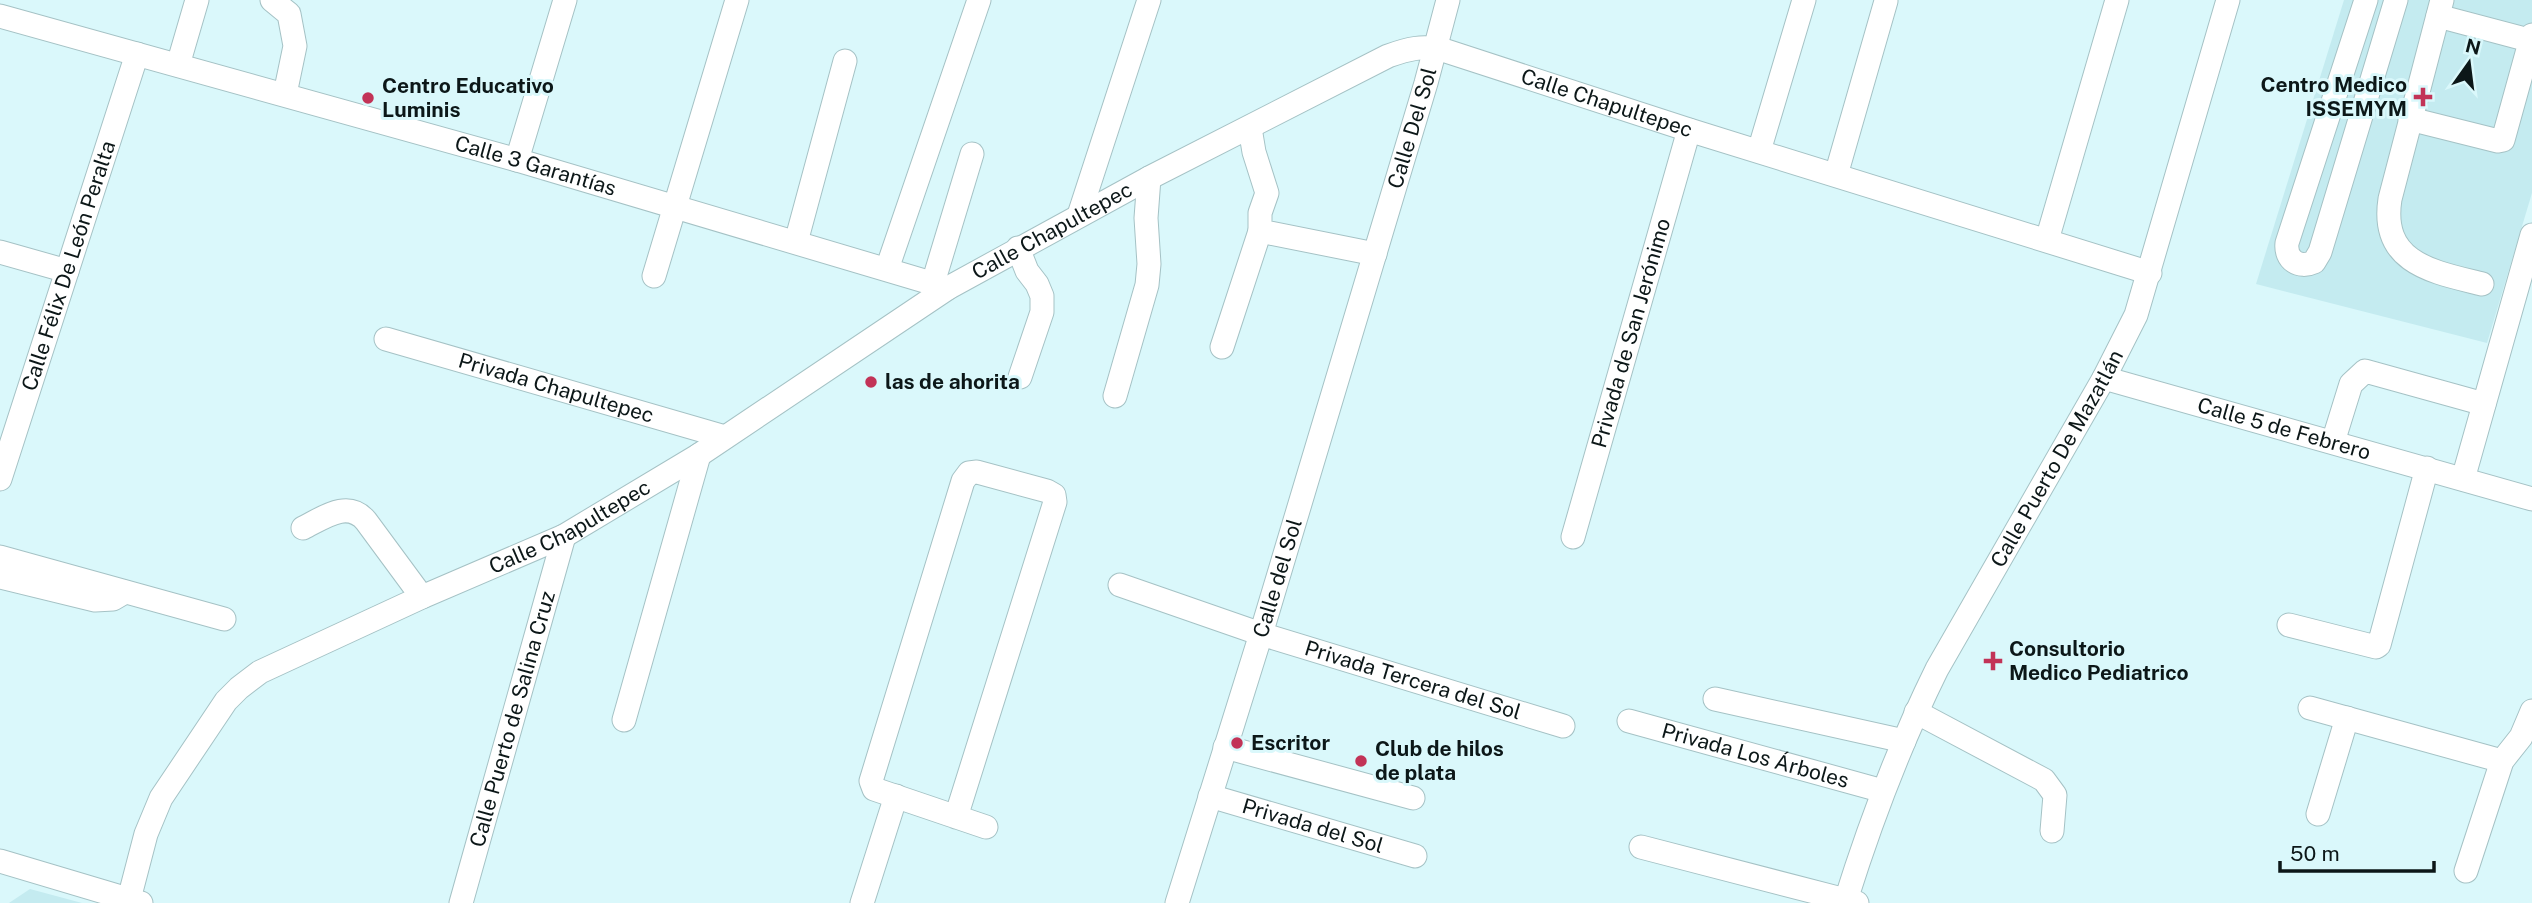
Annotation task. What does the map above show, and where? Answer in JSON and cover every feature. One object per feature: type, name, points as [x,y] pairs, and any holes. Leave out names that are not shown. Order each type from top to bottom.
[{"type":"street","points":[[178,65],[197,0]]},
{"type":"street","points":[[272,0],[289,14],[295,46],[285,94]]},
{"type":"street","points":[[517,160],[565,0]]},
{"type":"street","points":[[654,276],[737,0]]},
{"type":"street","points":[[887,269],[979,0]]},
{"type":"street","points":[[1079,215],[1149,0]]},
{"type":"street","name":"Calle Del Sol","points":[[1375,254],[1448,0]]},
{"type":"street","points":[[1759,151],[1804,0]]},
{"type":"street","points":[[2047,240],[2117,0]]},
{"type":"street","name":"Calle Puerto De Mazatlán","points":[[1849,902],[1883,791],[1937,669],[2104,378],[2136,315],[2228,0]]},
{"type":"street","points":[[2366,0],[2287,243],[2288,256],[2302,264],[2314,262],[2320,252],[2396,0]]},
{"type":"street","points":[[1836,175],[1886,1]]},
{"type":"street","points":[[2410,119],[2503,140],[2532,39],[2440,8],[2410,119],[2388,210],[2392,236],[2400,251],[2409,260],[2437,272],[2482,284]]},
{"type":"street","name":"Calle 3 Garantías","points":[[6,11],[137,54],[517,160],[940,285]]},
{"type":"street","name":"Calle Chapultepec","points":[[132,902],[146,834],[161,798],[209,726],[239,688],[260,672],[422,597],[564,536],[699,455],[940,285],[1410,48],[1435,48],[2150,273]]},
{"type":"street","name":"Calle Félix De León Peralta","points":[[0,479],[137,54]]},
{"type":"street","points":[[796,242],[845,61]]},
{"type":"street","points":[[1222,347],[1260,231],[1260,212],[1267,192],[1254,152],[1250,128]]},
{"type":"street","name":"Privada de San Jerónimo","points":[[1573,537],[1689,130]]},
{"type":"street","points":[[940,285],[972,155]]},
{"type":"street","points":[[1115,396],[1147,285],[1149,264],[1145,225],[1149,178]]},
{"type":"street","points":[[1260,231],[1375,254]]},
{"type":"street","points":[[2463,479],[2532,235]]},
{"type":"street","points":[[1018,248],[1027,271],[1042,296],[1042,312],[1020,377]]},
{"type":"street","points":[[0,252],[66,271]]},
{"type":"street","name":"Calle del Sol","points":[[1177,903],[1375,254]]},
{"type":"street","name":"Privada Chapultepec","points":[[386,340],[725,437]]},
{"type":"street","points":[[2333,442],[2351,384],[2365,371],[2484,404]]},
{"type":"street","name":"Calle 5 de Febrero","points":[[2104,378],[2532,499]]},
{"type":"street","points":[[624,720],[699,455]]},
{"type":"street","points":[[2288,625],[2376,647],[2379,645],[2427,468]]},
{"type":"street","points":[[956,817],[1055,502],[1054,495],[1047,491],[977,472],[969,473],[964,481],[870,781],[874,789],[896,796],[956,817],[986,827]]},
{"type":"street","points":[[303,528],[334,513],[357,513],[366,521],[422,597]]},
{"type":"street","name":"Calle Puerto de Salina Cruz","points":[[461,903],[564,536]]},
{"type":"street","points":[[0,557],[224,619]]},
{"type":"street","points":[[0,577],[95,600],[113,599],[125,592]]},
{"type":"street","name":"Privada Tercera del Sol","points":[[1120,585],[1261,634],[1563,726]]},
{"type":"street","points":[[1715,699],[1904,741]]},
{"type":"street","points":[[2310,708],[2501,761]]},
{"type":"street","points":[[2466,871],[2501,761],[2521,737],[2532,711]]},
{"type":"street","points":[[1916,712],[2045,780],[2055,795],[2052,831]]},
{"type":"street","points":[[2318,814],[2347,718]]},
{"type":"street","name":"Privada Los Árboles","points":[[1629,721],[1883,791]]},
{"type":"street","points":[[1225,747],[1413,798]]},
{"type":"street","points":[[867,902],[896,796]]},
{"type":"street","name":"Privada del Sol","points":[[1210,796],[1415,856]]},
{"type":"street","points":[[1641,846],[1849,902]]},
{"type":"street","points":[[0,861],[132,902]]},
{"type":"shaded area","name":"Centro Medico ISSEMYM","points":[[2344,0],[2532,0],[2532,193],[2487,343],[2256,284]]},
{"type":"shaded area","points":[[30,889],[82,903],[9,903]]},
{"type":"place","name":"Centro Medico ISSEMYM","points":[[2423,97]]},
{"type":"place","name":"Centro Educativo Luminis","points":[[368,98]]},
{"type":"place","name":"las de ahorita","points":[[871,382]]},
{"type":"place","name":"Consultorio Medico Pediatrico","points":[[1993,661]]},
{"type":"place","name":"Escritor","points":[[1237,743]]},
{"type":"place","name":"Club de hilos de plata","points":[[1361,761]]}]
